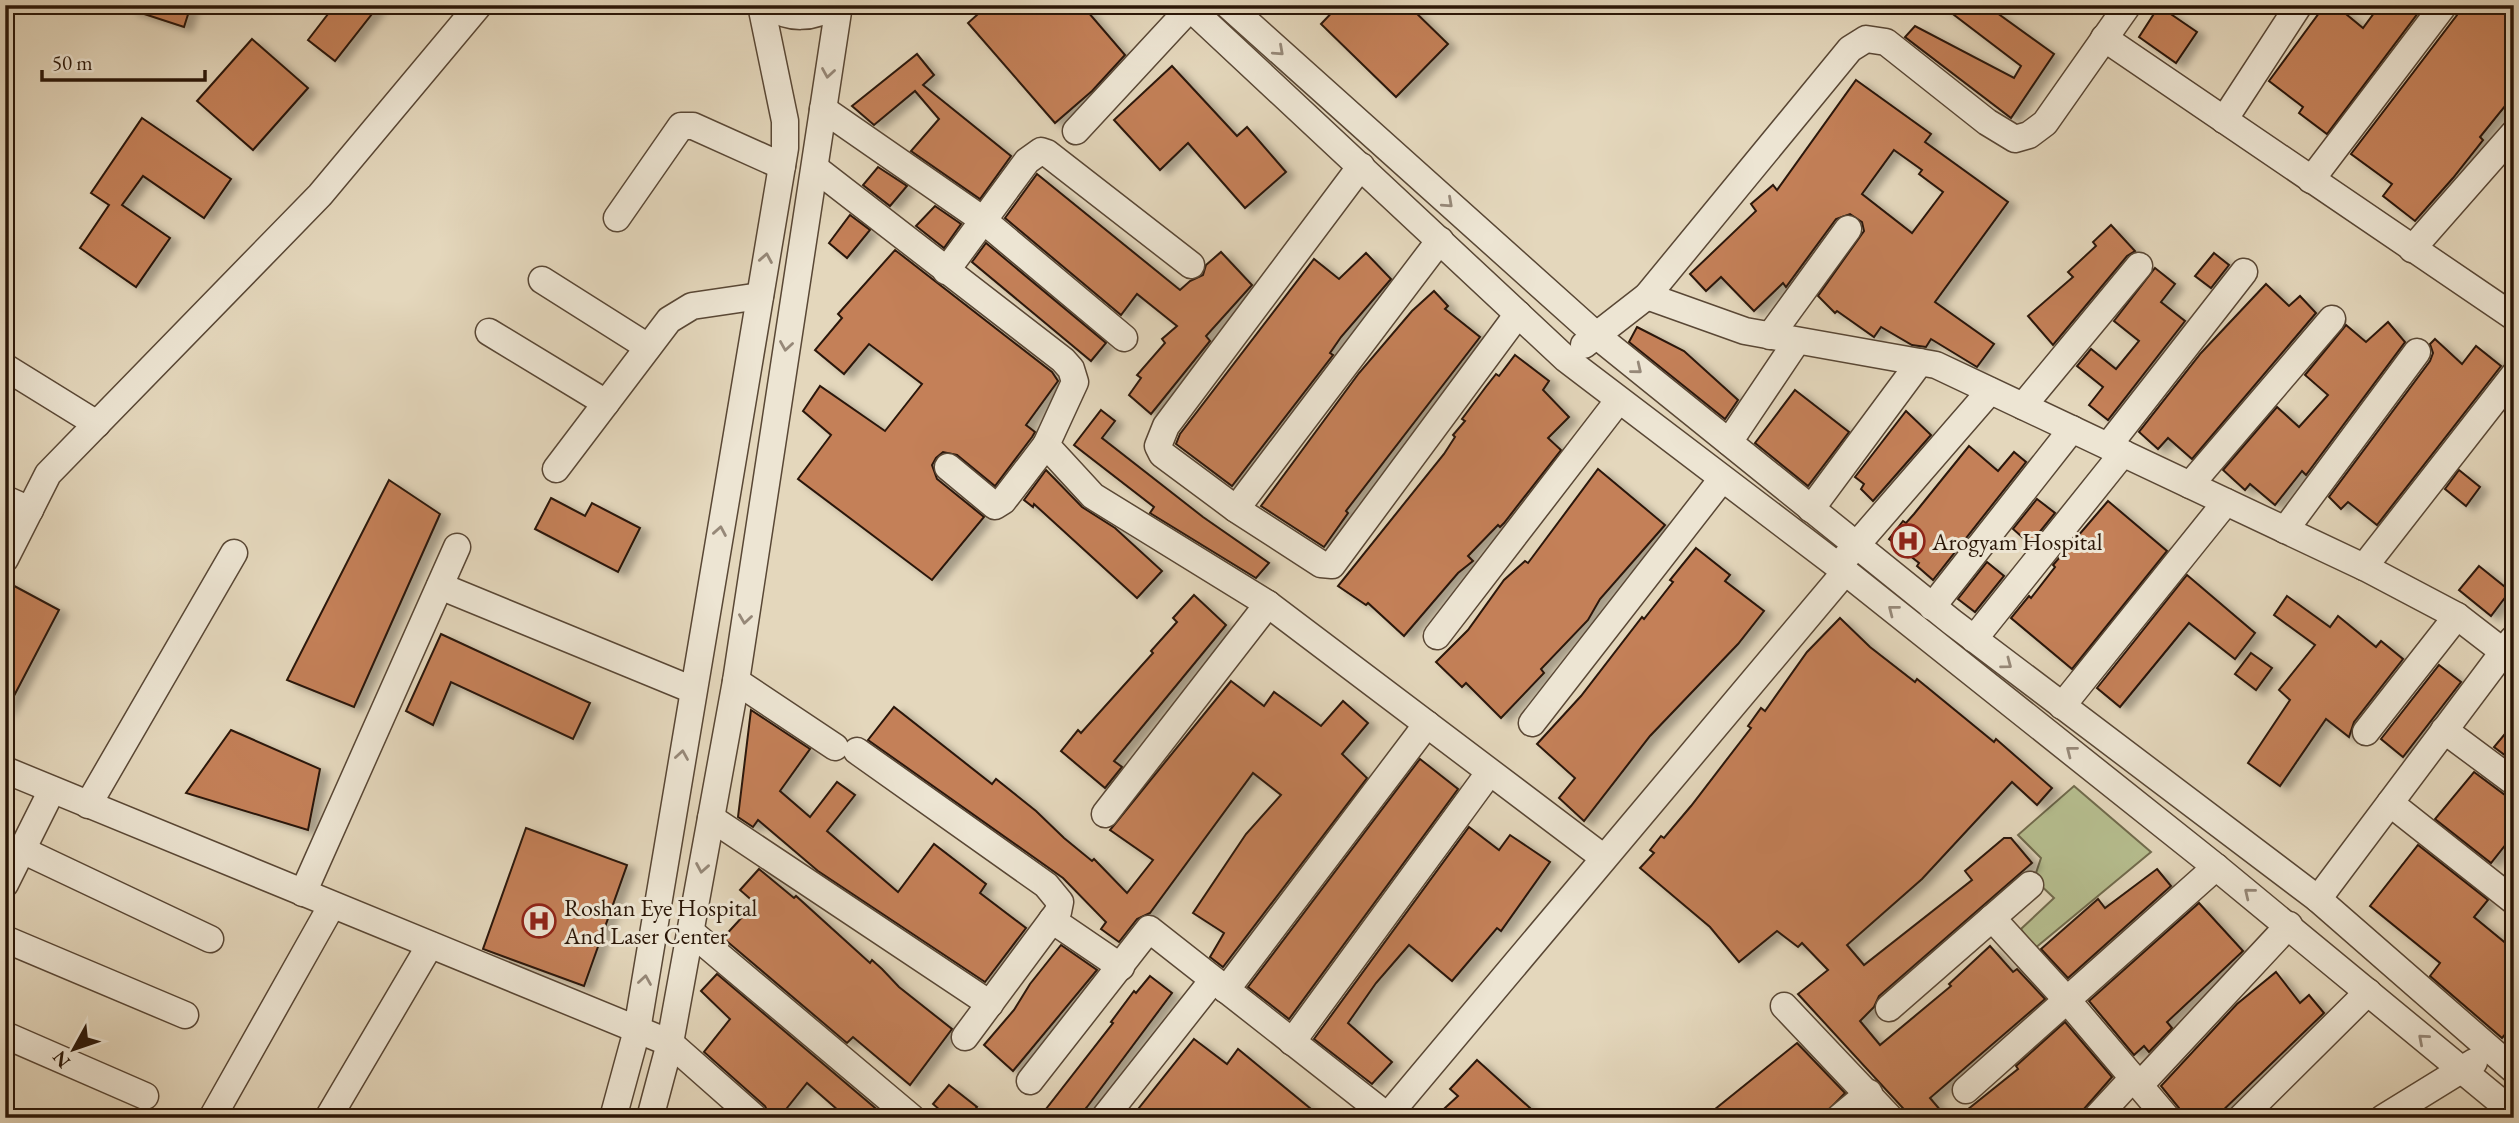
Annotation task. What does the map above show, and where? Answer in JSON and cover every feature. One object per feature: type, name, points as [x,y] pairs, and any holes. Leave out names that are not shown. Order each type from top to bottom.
[{"type":"street","points":[[5,559],[48,474],[320,195],[479,5]]},
{"type":"street","points":[[613,1118],[637,1030],[782,166],[785,121],[761,5]]},
{"type":"street","points":[[769,5],[789,15],[807,16],[833,5]]},
{"type":"street","points":[[650,1118],[670,1043],[736,681],[839,5]]},
{"type":"street","points":[[1228,5],[1596,335],[1932,607],[2318,899],[2514,1070]]},
{"type":"street","points":[[1566,359],[1647,296],[1850,49],[1866,39],[1886,41],[1987,122],[2015,139],[2029,135],[2045,123],[2128,5]]},
{"type":"street","points":[[2224,120],[2298,5]]},
{"type":"street","points":[[2311,180],[2444,5]]},
{"type":"street","points":[[1076,131],[1189,7],[1566,359],[1841,569],[2289,925],[2459,1071],[2514,1113]]},
{"type":"street","points":[[2104,38],[2514,317]]},
{"type":"street","points":[[823,109],[983,219],[1124,338]]},
{"type":"street","points":[[617,218],[681,126],[693,125],[782,166]]},
{"type":"street","points":[[2412,249],[2514,134]]},
{"type":"street","points":[[946,271],[1027,161],[1041,151],[1048,153],[1191,264]]},
{"type":"street","points":[[1361,166],[1160,437],[1158,446],[1162,454],[1236,509],[1321,564],[1332,565],[1518,314]]},
{"type":"street","points":[[815,168],[1044,344],[1071,369],[1075,382],[1046,445],[1003,501],[995,506],[948,467]]},
{"type":"street","points":[[1770,336],[1847,229]]},
{"type":"street","points":[[1236,509],[1440,240]]},
{"type":"street","points":[[2023,406],[2139,266]]},
{"type":"street","points":[[1974,639],[2244,272]]},
{"type":"street","points":[[542,280],[648,347]]},
{"type":"street","points":[[556,469],[648,347],[678,312],[692,306],[760,296]]},
{"type":"street","points":[[1647,296],[1745,331],[1936,365],[2364,567],[2457,616],[2510,650],[2444,730],[2318,899]]},
{"type":"street","points":[[2190,485],[2332,319]]},
{"type":"street","points":[[489,332],[606,403]]},
{"type":"street","points":[[1729,442],[1797,341]]},
{"type":"street","points":[[2286,530],[2417,352]]},
{"type":"street","points":[[1811,509],[1920,362]]},
{"type":"street","points":[[5,367],[97,424]]},
{"type":"street","points":[[2364,567],[2514,375]]},
{"type":"street","points":[[1030,1081],[1149,929],[1387,1117],[1604,858],[1857,546],[1990,391]]},
{"type":"street","points":[[1437,636],[1618,401]]},
{"type":"street","points":[[1932,607],[2072,429]]},
{"type":"street","points":[[1046,445],[1093,496],[1268,604],[1604,858]]},
{"type":"street","points":[[1532,723],[1721,479]]},
{"type":"street","points":[[5,499],[30,510]]},
{"type":"street","points":[[2063,706],[2226,502]]},
{"type":"street","points":[[303,893],[457,547]]},
{"type":"street","points":[[88,805],[234,553]]},
{"type":"street","points":[[440,586],[693,690]]},
{"type":"street","points":[[1105,814],[1268,604]]},
{"type":"street","points":[[2366,732],[2457,616]]},
{"type":"street","points":[[736,681],[846,749],[1054,892],[1060,902],[1052,920],[965,1037]]},
{"type":"street","points":[[1104,1118],[1220,985],[1427,724]]},
{"type":"street","points":[[2444,730],[2514,782]]},
{"type":"street","points":[[5,771],[670,1043],[755,1118]]},
{"type":"street","points":[[1292,1042],[1489,773]]},
{"type":"street","points":[[5,884],[52,790]]},
{"type":"street","points":[[2390,803],[2514,901]]},
{"type":"street","points":[[711,818],[990,1004]]},
{"type":"street","points":[[22,850],[210,939]]},
{"type":"street","points":[[1966,1090],[2216,867]]},
{"type":"street","points":[[1889,1008],[2030,885]]},
{"type":"street","points":[[212,1118],[332,905]]},
{"type":"street","points":[[1992,918],[2067,1000],[2167,1118]]},
{"type":"street","points":[[1052,920],[1121,967]]},
{"type":"street","points":[[2096,1118],[2136,1082],[2289,925]]},
{"type":"street","points":[[691,932],[912,1118]]},
{"type":"street","points":[[5,939],[185,1016]]},
{"type":"street","points":[[328,1118],[430,945]]},
{"type":"street","points":[[2242,1118],[2368,992]]},
{"type":"street","points":[[1784,1006],[1859,1108],[1890,1118]]},
{"type":"street","points":[[5,1035],[145,1096]]},
{"type":"street","points":[[2382,1118],[2490,1051]]},
{"type":"green space","points":[[2074,786],[2151,852],[2034,949],[2021,929],[2054,898],[2034,879],[2041,858],[2018,835]]},
{"type":"building","points":[[130,5],[191,5],[184,27],[129,9]]},
{"type":"building","points":[[335,5],[379,5],[335,61],[308,40]]},
{"type":"building","points":[[988,5],[1082,5],[1125,55],[1092,91],[1055,123],[968,23]]},
{"type":"building","points":[[1339,5],[1408,5],[1448,44],[1396,97],[1321,24]]},
{"type":"building","points":[[1941,5],[1986,5],[2054,54],[2011,118],[1905,37],[1915,26],[2014,78],[2021,66]]},
{"type":"building","points":[[2325,5],[2335,5],[2363,28],[2380,5],[2424,5],[2327,134],[2299,113],[2303,107],[2269,81]]},
{"type":"building","points":[[2459,5],[2514,5],[2514,95],[2480,137],[2483,140],[2415,221],[2383,196],[2392,184],[2351,154],[2457,15]]},
{"type":"building","points":[[2159,6],[2197,32],[2176,63],[2139,37]]},
{"type":"building","points":[[252,39],[308,88],[253,150],[197,101]]},
{"type":"building","points":[[917,54],[934,75],[923,85],[1011,156],[980,199],[911,151],[939,119],[915,91],[874,125],[852,106]]},
{"type":"building","points":[[1172,66],[1237,136],[1247,127],[1286,172],[1245,208],[1188,143],[1160,170],[1114,120]]},
{"type":"building","points":[[1856,80],[1931,134],[1925,142],[2008,202],[1935,302],[1994,344],[1977,367],[1931,339],[1926,347],[1912,345],[1881,327],[1874,337],[1837,311],[1835,313],[1818,296],[1864,231],[1862,222],[1850,214],[1836,219],[1786,287],[1783,283],[1754,311],[1721,277],[1706,291],[1690,274],[1756,211],[1751,204],[1773,185],[1777,190]],"holes":[[[1894,150],[1922,170],[1919,174],[1943,192],[1912,233],[1862,194]]]},
{"type":"building","points":[[142,118],[231,179],[204,218],[143,176],[122,205],[170,238],[136,287],[80,248],[109,205],[91,193]]},
{"type":"building","points":[[878,167],[907,186],[890,206],[863,185]]},
{"type":"building","points":[[1037,174],[1180,290],[1203,275],[1206,265],[1221,252],[1252,285],[1206,336],[1210,341],[1151,414],[1129,395],[1141,378],[1137,375],[1165,343],[1162,339],[1177,326],[1137,294],[1121,315],[1005,218]]},
{"type":"building","points":[[935,206],[961,224],[944,248],[916,226]]},
{"type":"building","points":[[850,215],[870,230],[847,258],[829,243]]},
{"type":"building","points":[[2111,225],[2135,251],[2127,256],[2053,345],[2028,316],[2073,277],[2068,272],[2096,246],[2093,242]]},
{"type":"building","points":[[986,243],[1106,343],[1091,361],[972,262]]},
{"type":"building","points":[[895,250],[1052,372],[1058,381],[1026,425],[1035,432],[1032,437],[995,486],[957,455],[943,452],[936,458],[932,465],[937,479],[984,517],[932,580],[798,479],[831,435],[803,411],[820,386],[885,431],[922,384],[869,344],[844,374],[815,350],[842,318],[838,314]]},
{"type":"building","points":[[1366,253],[1391,279],[1341,337],[1330,353],[1333,355],[1232,486],[1176,444],[1180,434],[1314,259],[1339,279]]},
{"type":"building","points":[[2214,253],[2229,265],[2211,288],[2195,276]]},
{"type":"building","points":[[2155,268],[2175,284],[2161,302],[2185,321],[2108,420],[2089,405],[2103,387],[2077,366],[2091,349],[2116,369],[2139,341],[2114,321]]},
{"type":"building","points":[[2266,284],[2289,306],[2300,296],[2316,313],[2192,459],[2168,438],[2158,449],[2139,432],[2201,353]]},
{"type":"building","points":[[1434,291],[1448,306],[1445,309],[1480,337],[1346,511],[1348,513],[1324,547],[1261,506],[1359,373],[1412,311]]},
{"type":"building","points":[[2388,322],[2405,342],[2306,475],[2302,471],[2275,505],[2250,484],[2245,490],[2223,470],[2277,407],[2299,427],[2328,395],[2305,375],[2346,325],[2366,342]]},
{"type":"building","points":[[1637,327],[1684,351],[1738,400],[1725,419],[1629,342]]},
{"type":"building","points":[[2435,339],[2462,364],[2476,346],[2501,366],[2377,525],[2348,502],[2341,509],[2329,497],[2430,361],[2433,353],[2430,344]]},
{"type":"building","points":[[1515,355],[1549,381],[1543,390],[1569,417],[1548,438],[1561,450],[1504,523],[1500,527],[1498,525],[1468,556],[1473,561],[1458,573],[1404,636],[1368,603],[1366,605],[1338,586],[1444,454],[1455,437],[1453,435],[1465,421],[1462,419],[1496,374],[1499,376]]},
{"type":"building","points":[[1795,390],[1849,432],[1808,486],[1755,443]]},
{"type":"building","points":[[1101,410],[1115,421],[1102,438],[1203,517],[1269,563],[1256,578],[1150,513],[1154,507],[1074,445]]},
{"type":"building","points":[[1906,411],[1931,435],[1873,501],[1861,489],[1864,484],[1855,477]]},
{"type":"building","points":[[1969,446],[1998,471],[2014,452],[2026,462],[1933,580],[1917,566],[1919,563],[1889,539],[1903,521],[1906,523],[1914,514]]},
{"type":"building","points":[[1598,469],[1665,525],[1600,599],[1588,620],[1541,669],[1544,673],[1501,718],[1466,683],[1462,687],[1436,662],[1468,630],[1504,580],[1525,561],[1528,563]]},
{"type":"building","points":[[1046,470],[1082,507],[1115,528],[1162,571],[1137,598],[1034,504],[1033,507],[1024,500]]},
{"type":"building","points":[[2459,470],[2480,487],[2466,506],[2445,489]]},
{"type":"building","points":[[389,480],[440,514],[354,707],[287,680]]},
{"type":"building","points":[[551,498],[585,516],[592,503],[640,528],[618,572],[535,529]]},
{"type":"building","points":[[2037,499],[2055,513],[2030,544],[2013,529]]},
{"type":"building","points":[[2108,501],[2167,551],[2072,669],[2011,618],[2029,596],[2031,598],[2055,567],[2053,565]]},
{"type":"building","points":[[1696,548],[1730,575],[1725,581],[1764,611],[1738,644],[1650,736],[1584,821],[1559,798],[1575,778],[1537,744],[1581,696],[1642,617],[1644,619]]},
{"type":"building","points":[[1987,562],[2004,576],[1975,612],[1958,599]]},
{"type":"building","points":[[2479,566],[2510,591],[2491,616],[2459,590]]},
{"type":"building","points":[[2187,575],[2255,633],[2235,659],[2189,623],[2120,707],[2097,688]]},
{"type":"building","points":[[5,581],[59,610],[5,713]]},
{"type":"building","points":[[1194,595],[1226,625],[1114,761],[1122,767],[1105,788],[1061,751],[1078,730],[1081,733],[1153,653],[1151,651],[1177,622],[1173,618]]},
{"type":"building","points":[[2287,596],[2330,627],[2338,616],[2376,647],[2381,641],[2403,659],[2354,722],[2349,737],[2326,719],[2280,786],[2248,763],[2290,700],[2279,690],[2315,645],[2274,615]]},
{"type":"building","points":[[1840,618],[1870,647],[1915,682],[1917,679],[1994,742],[1996,739],[2052,788],[2037,805],[2012,782],[1922,879],[1847,945],[1864,965],[1972,880],[1965,871],[2004,838],[2011,838],[2032,863],[1879,996],[1874,1007],[1860,1021],[1880,1045],[1951,986],[1949,984],[1990,946],[2013,972],[2017,969],[2045,999],[1930,1098],[1947,1118],[1912,1118],[1798,994],[1828,970],[1802,943],[1798,947],[1777,931],[1739,962],[1710,927],[1640,868],[1654,853],[1650,850],[1661,836],[1664,838],[1691,806],[1751,728],[1748,726],[1761,708],[1765,711],[1807,652]]},
{"type":"building","points":[[441,634],[590,703],[573,739],[451,682],[433,725],[406,711]]},
{"type":"building","points":[[2251,653],[2272,668],[2256,690],[2235,674]]},
{"type":"building","points":[[2439,665],[2461,682],[2403,757],[2381,739]]},
{"type":"building","points":[[1231,681],[1264,706],[1274,692],[1321,726],[1343,701],[1368,723],[1342,754],[1367,778],[1223,967],[1210,957],[1224,933],[1193,913],[1246,834],[1281,795],[1253,773],[1150,913],[1137,919],[1119,942],[1101,929],[1106,922],[1063,878],[868,740],[894,707],[992,784],[996,779],[1092,861],[1094,859],[1127,893],[1153,860],[1110,830]]},
{"type":"building","points":[[751,710],[810,749],[780,791],[810,817],[837,782],[855,795],[827,831],[898,892],[934,844],[986,884],[980,893],[1026,928],[985,982],[818,871],[758,820],[753,827],[738,817]]},
{"type":"building","points":[[2514,723],[2514,762],[2494,747]]},
{"type":"building","points":[[231,730],[320,769],[308,830],[186,793]]},
{"type":"building","points":[[1420,759],[1458,789],[1289,1019],[1248,987]]},
{"type":"building","points":[[2474,772],[2505,795],[2514,798],[2514,834],[2491,863],[2435,819]]},
{"type":"building","points":[[1469,827],[1499,850],[1510,835],[1550,862],[1501,931],[1497,928],[1452,981],[1409,945],[1376,983],[1348,1023],[1392,1062],[1372,1084],[1314,1039]]},
{"type":"building","points":[[526,828],[627,865],[584,986],[483,949]]},
{"type":"building","points":[[2418,845],[2488,900],[2474,917],[2514,950],[2514,1024],[2502,1038],[2430,976],[2440,963],[2370,906]]},
{"type":"building","points":[[759,869],[794,898],[796,896],[870,963],[872,960],[899,987],[952,1029],[910,1085],[853,1037],[847,1043],[723,938],[755,903],[740,890]]},
{"type":"building","points":[[2157,869],[2171,886],[2068,978],[2041,949],[2098,899],[2105,908]]},
{"type":"building","points":[[2199,903],[2243,951],[2167,1022],[2172,1028],[2149,1052],[2144,1046],[2134,1055],[2089,1001]]},
{"type":"building","points":[[1061,945],[1097,970],[1013,1071],[984,1045],[1014,1010],[1030,984]]},
{"type":"building","points":[[2276,972],[2300,1003],[2309,995],[2324,1013],[2215,1118],[2182,1118],[2179,1108],[2161,1086],[2237,1004]]},
{"type":"building","points":[[717,974],[887,1118],[847,1118],[807,1083],[779,1118],[770,1116],[765,1106],[704,1052],[730,1019],[701,991]]},
{"type":"building","points":[[1150,976],[1172,993],[1087,1107],[1078,1118],[1039,1118],[1113,1023],[1111,1022],[1134,991],[1136,993]]},
{"type":"building","points":[[2065,1022],[2112,1077],[2084,1109],[2072,1118],[1957,1118],[2018,1069],[2016,1066]]},
{"type":"building","points":[[1194,1039],[1227,1064],[1238,1049],[1322,1118],[1131,1118]]},
{"type":"building","points":[[1797,1043],[1845,1093],[1821,1118],[1704,1118]]},
{"type":"building","points":[[1477,1060],[1541,1118],[1434,1118],[1458,1096],[1450,1089]]},
{"type":"building","points":[[949,1085],[977,1107],[968,1118],[949,1118],[933,1104]]},
{"type":"place","name":"Arogyam Hospital","points":[[1908,541]]},
{"type":"place","name":"Roshan Eye Hospital And Laser Center","points":[[539,921]]}]
